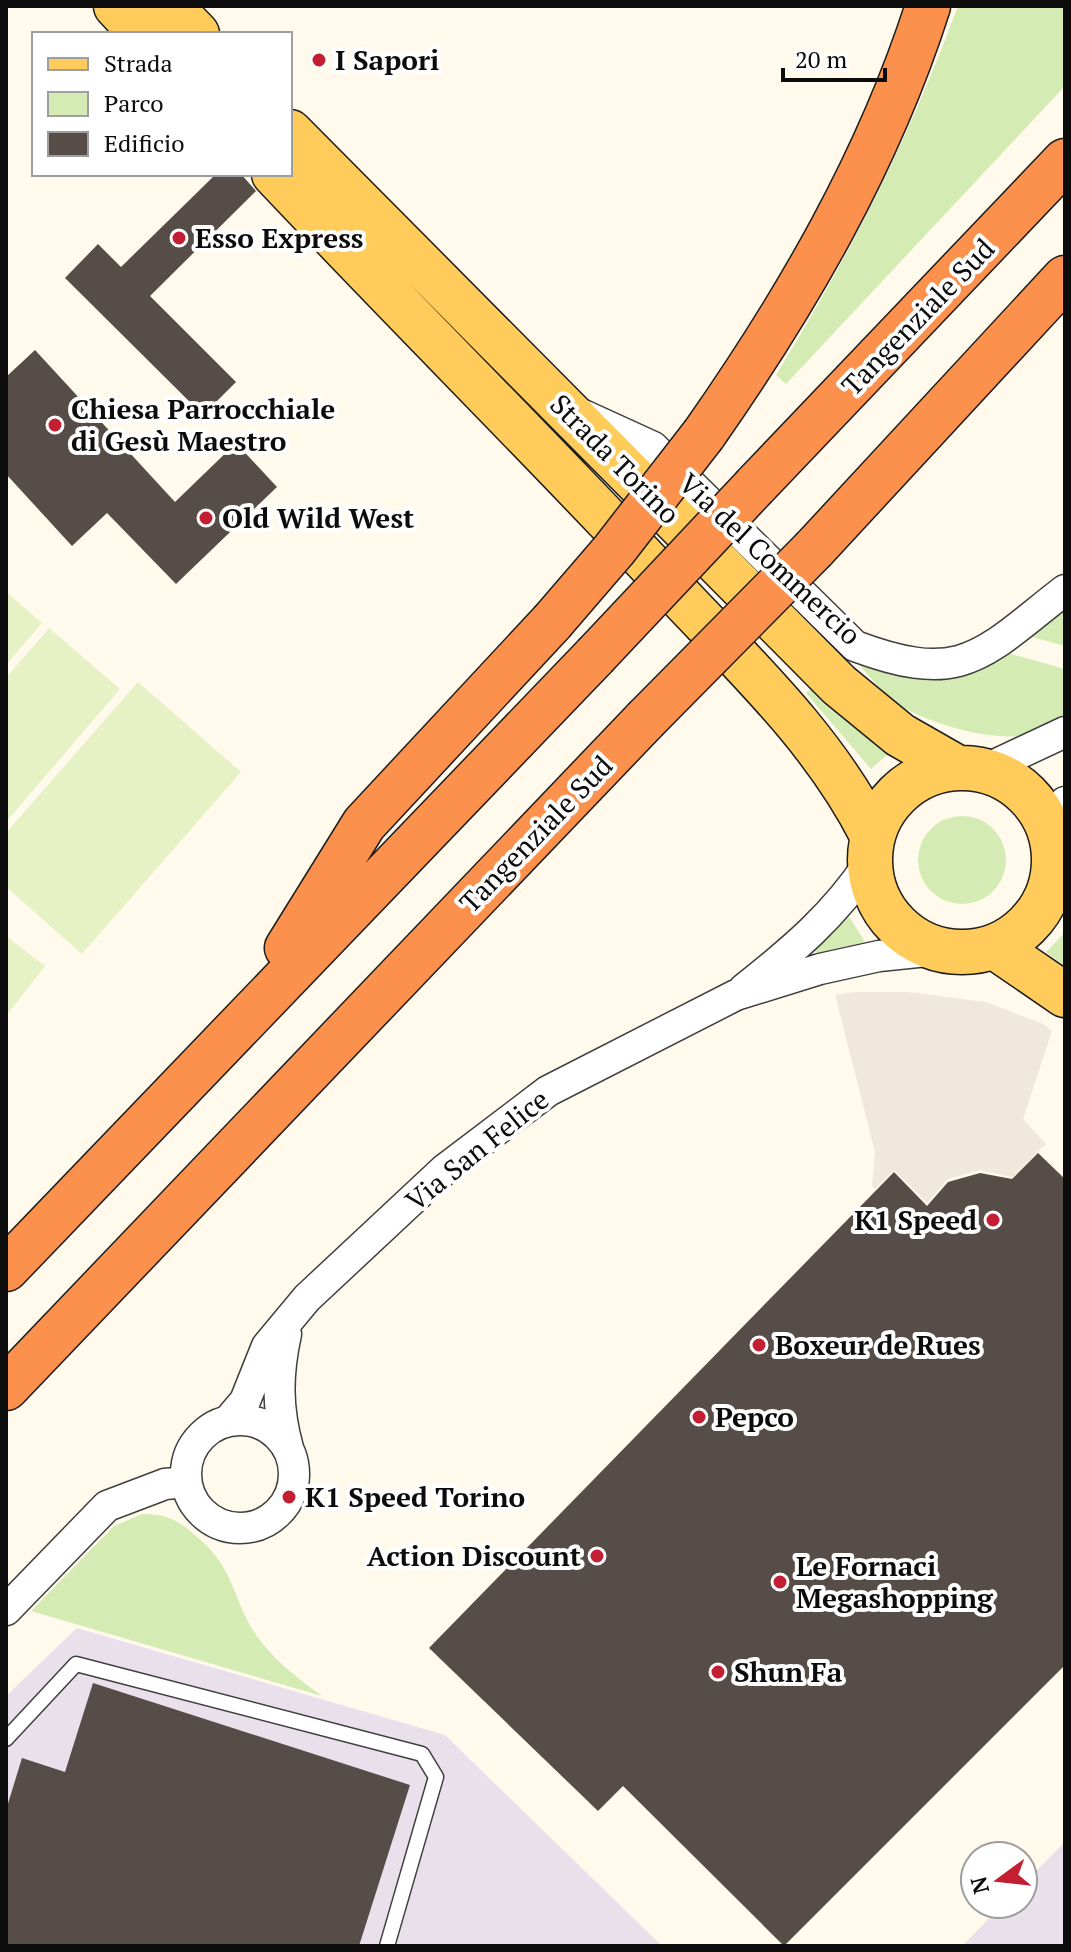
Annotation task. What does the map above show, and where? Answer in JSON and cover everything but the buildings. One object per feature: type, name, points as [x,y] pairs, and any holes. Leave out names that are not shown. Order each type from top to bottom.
[{"type":"highway","points":[[244,1018],[364,824],[552,622],[614,550],[704,434],[803,284],[839,218],[883,126],[928,6]]},
{"type":"highway","name":"Tangenziale Sud","points":[[6,1269],[1065,161]]},
{"type":"highway","name":"Tangenziale Sud","points":[[6,1388],[645,720],[814,549],[1062,283]]},
{"type":"main road","points":[[116,6],[140,32]]},
{"type":"main road","points":[[170,6],[195,32]]},
{"type":"main road","name":"Strada Torino","points":[[292,134],[839,685],[900,735],[970,768]]},
{"type":"main road","name":"Strada Torino","points":[[276,176],[509,414],[795,721],[851,793],[870,849]]},
{"type":"main road","points":[[970,768],[1011,781],[1032,800],[1048,825],[1058,820],[1054,854],[1058,890],[1020,932],[995,947],[966,953],[937,950],[910,938],[888,917],[875,892],[870,849],[884,809],[903,787],[928,773],[970,768]]},
{"type":"main road","points":[[995,947],[1065,995]]},
{"type":"street","name":"Via del Commercio","points":[[563,406],[653,447],[855,646],[887,658],[950,666],[979,657],[1065,590]]},
{"type":"street","points":[[970,768],[1065,732]]},
{"type":"street","name":"Via San Felice","points":[[736,995],[804,941],[834,912],[870,849]]},
{"type":"street","name":"Via San Felice","points":[[186,1482],[186,1462],[195,1442],[210,1428],[228,1421],[245,1401],[267,1346],[307,1298],[444,1170],[506,1120],[548,1091],[736,995],[820,969],[879,956],[937,950]]},
{"type":"street","points":[[6,1610],[107,1506],[165,1484],[186,1482],[193,1502],[207,1518],[229,1528],[248,1528],[266,1522],[280,1511],[289,1497],[293,1466],[279,1414],[279,1368],[288,1321]]},
{"type":"street","points":[[228,1421],[263,1424],[279,1436],[288,1450]]},
{"type":"lane","points":[[6,1739],[76,1664],[422,1754],[436,1777],[387,1946]]},
{"type":"shaded area","points":[[908,992],[986,1002],[1043,1024],[1052,1031],[1023,1119],[1046,1144],[1012,1177],[980,1170],[948,1179],[927,1203],[894,1170],[875,1189],[872,1186],[875,1152],[835,995]]},
{"type":"shaded area","points":[[77,1628],[445,1735],[662,1946],[6,1946],[6,1696]]},
{"type":"shaded area","points":[[1065,1842],[1065,1946],[962,1946],[987,1920],[1039,1920],[1039,1868]]},
{"type":"green space","points":[[958,6],[1065,6],[1065,86],[786,384],[776,375],[853,241],[899,149]]},
{"type":"green space","points":[[6,592],[42,623],[6,665]]},
{"type":"green space","points":[[1065,603],[1065,646],[1025,635]]},
{"type":"green space","points":[[49,628],[120,689],[6,822],[6,678]]},
{"type":"green space","points":[[1004,652],[1065,669],[1065,714],[1049,729],[1030,735],[1007,736],[983,734],[936,722],[895,702],[861,667],[861,662]]},
{"type":"green space","points":[[138,682],[241,772],[82,954],[6,887],[6,833]]},
{"type":"green space","points":[[813,686],[853,726],[889,753],[871,769],[806,693]]},
{"type":"green space","points":[[962,816],[979,819],[993,829],[1003,843],[1006,860],[1003,877],[993,891],[979,901],[962,904],[945,901],[931,891],[921,877],[918,860],[921,843],[931,829],[945,819]]},
{"type":"green space","points":[[848,915],[865,942],[817,953],[815,951]]},
{"type":"green space","points":[[1065,932],[1065,966],[1046,952]]},
{"type":"green space","points":[[6,936],[45,966],[6,1016]]},
{"type":"green space","points":[[142,1514],[158,1515],[178,1522],[209,1548],[227,1573],[243,1612],[259,1639],[280,1663],[322,1696],[31,1611],[114,1526]]},
{"type":"place","name":"I Sapori","points":[[319,60]]},
{"type":"place","name":"Esso Express","points":[[179,238]]},
{"type":"place","name":"Chiesa Parrocchiale di Gesù Maestro","points":[[55,425]]},
{"type":"place","name":"Old Wild West","points":[[206,518]]},
{"type":"place","name":"K1 Speed","points":[[993,1220]]},
{"type":"place","name":"Boxeur de Rues","points":[[759,1345]]},
{"type":"place","name":"Pepco","points":[[699,1417]]},
{"type":"place","name":"K1 Speed Torino","points":[[289,1497]]},
{"type":"place","name":"Action Discount","points":[[597,1556]]},
{"type":"place","name":"Le Fornaci Megashopping","points":[[780,1582]]},
{"type":"place","name":"Shun Fa","points":[[718,1672]]}]
